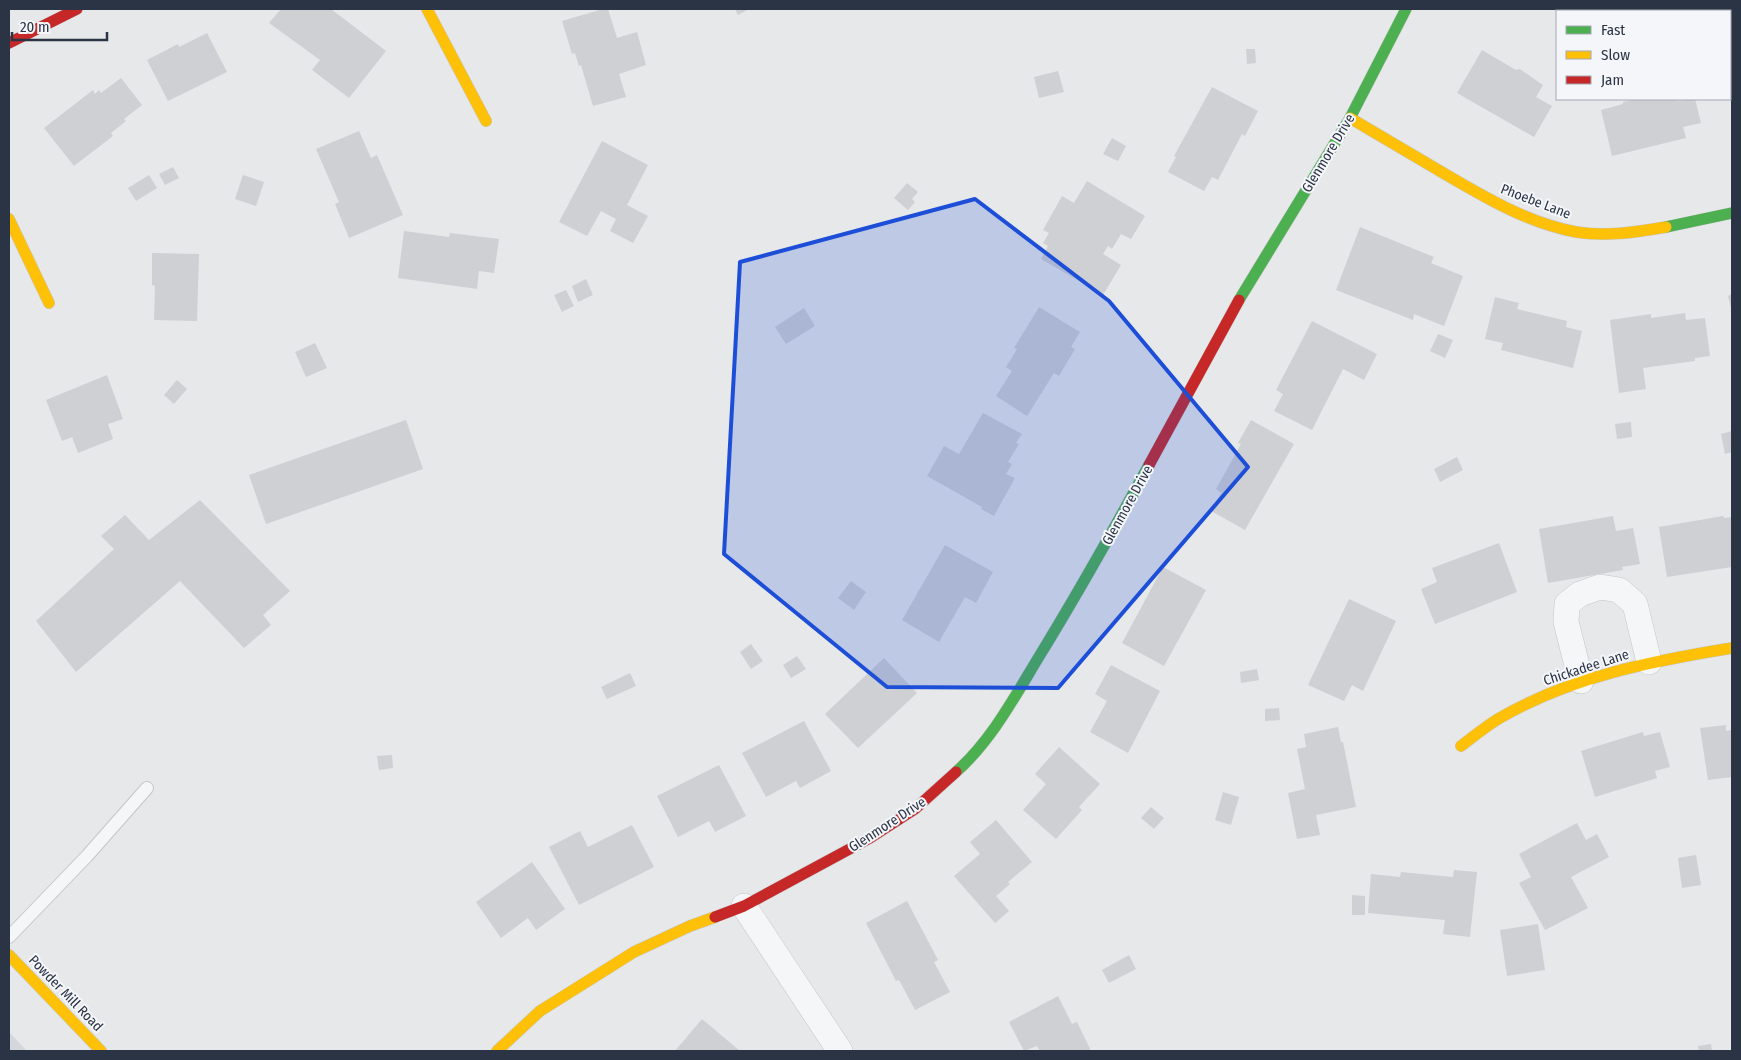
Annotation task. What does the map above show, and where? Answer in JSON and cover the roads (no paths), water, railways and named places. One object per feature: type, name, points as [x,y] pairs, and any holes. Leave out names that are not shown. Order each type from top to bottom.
[{"type":"street","points":[[9,43],[77,9]]},
{"type":"street","points":[[427,9],[486,121]]},
{"type":"street","name":"Glenmore Drive","points":[[497,1051],[540,1011],[634,952],[690,926],[744,906],[870,838],[915,809],[965,764],[987,738],[1014,698],[1092,569],[1238,301],[1350,118],[1406,9]]},
{"type":"street","name":"Phoebe Lane","points":[[1350,118],[1486,198],[1542,222],[1574,232],[1597,234],[1647,230],[1732,213]]},
{"type":"street","points":[[9,219],[49,303]]},
{"type":"street","points":[[1581,682],[1566,622],[1567,604],[1580,594],[1600,588],[1618,590],[1635,604],[1649,662]]},
{"type":"street","name":"Chickadee Lane","points":[[1461,746],[1499,719],[1551,692],[1616,670],[1674,657],[1732,648]]},
{"type":"street","points":[[744,906],[840,1051]]},
{"type":"street","name":"Powder Mill Road","points":[[9,955],[101,1051]]},
{"type":"street","points":[[61,1009],[86,1051]]},
{"type":"lane","points":[[9,937],[87,856],[147,788]]}]
